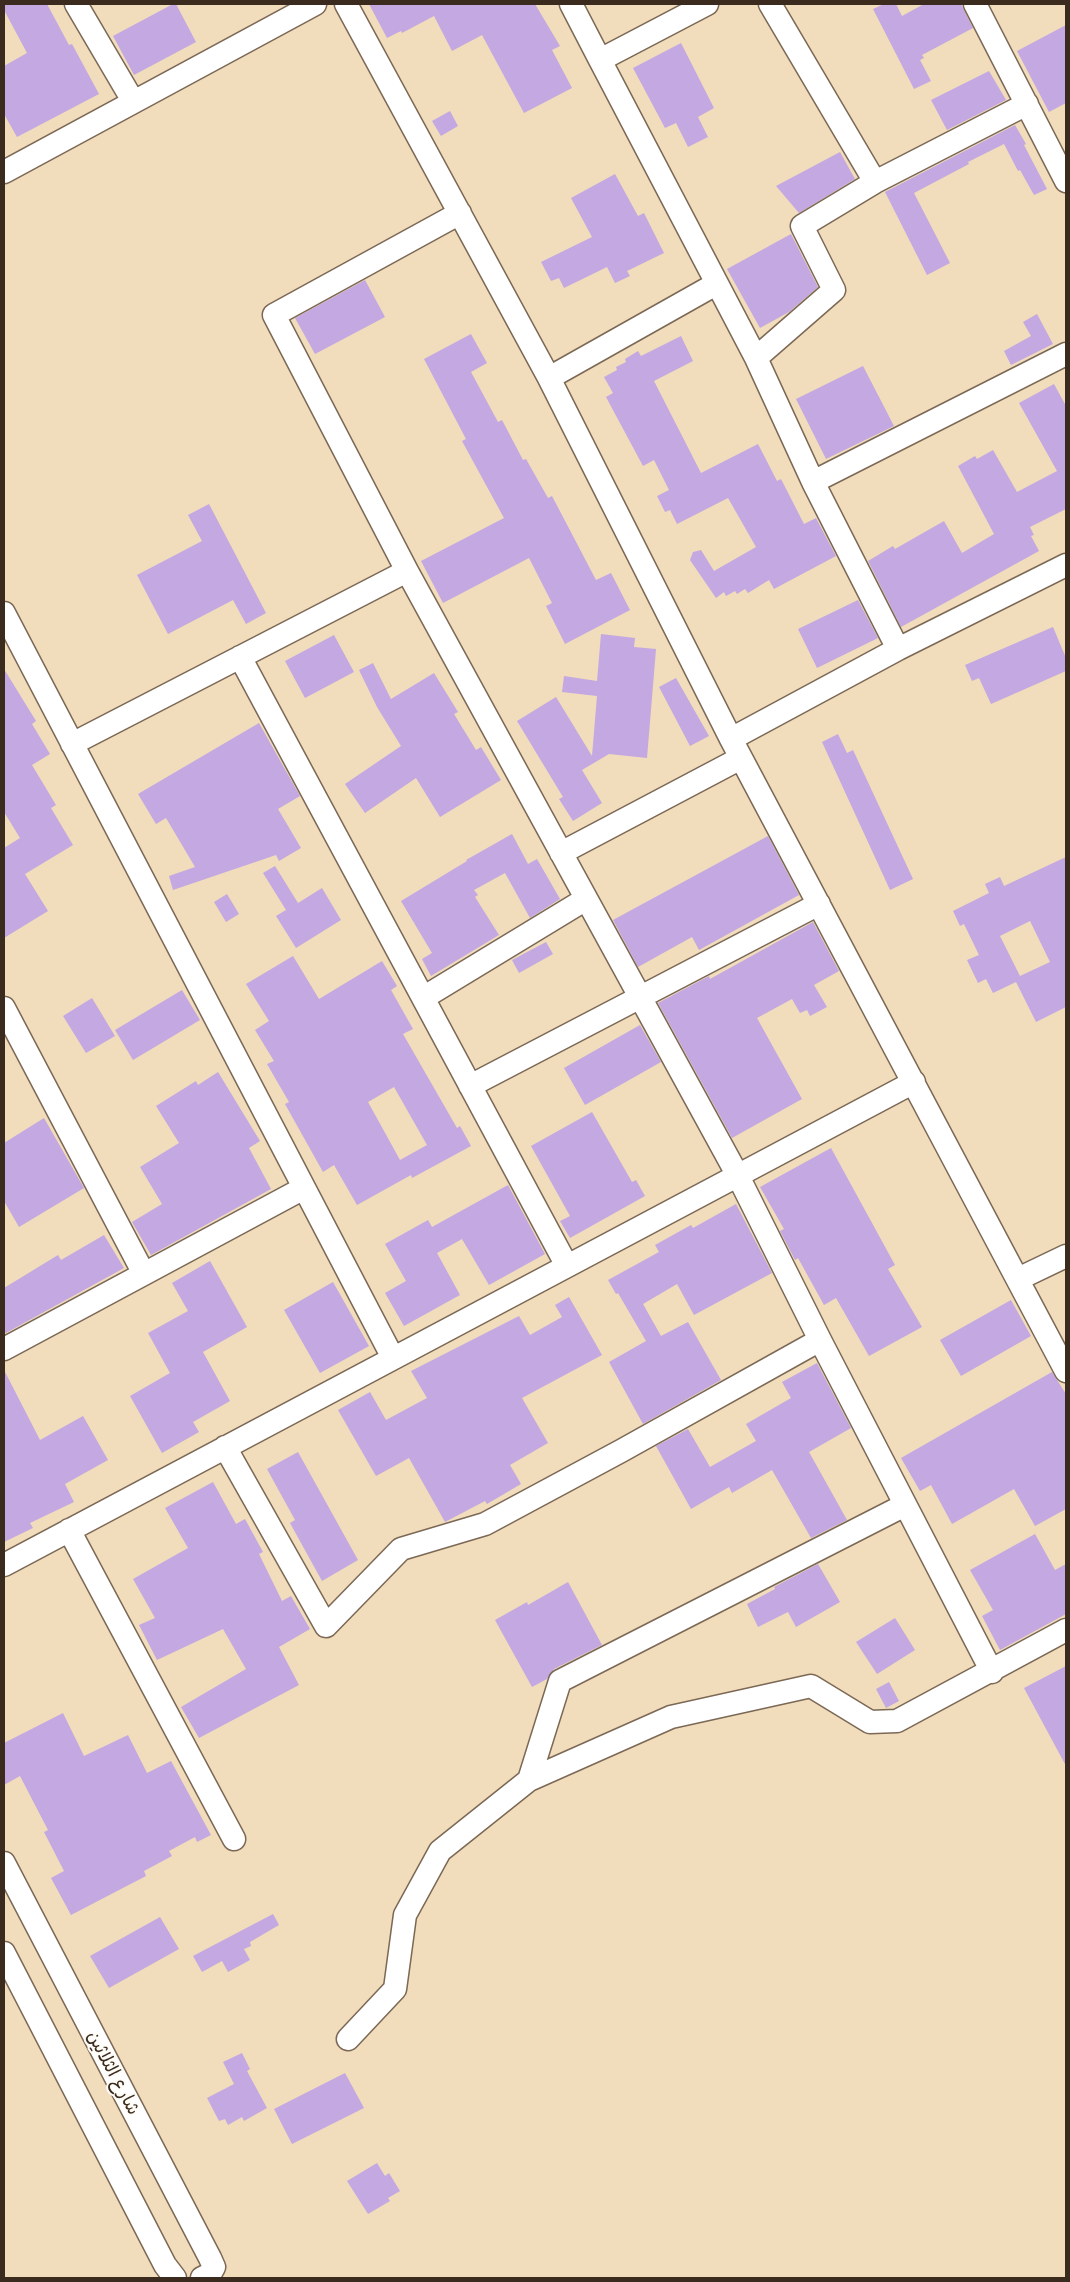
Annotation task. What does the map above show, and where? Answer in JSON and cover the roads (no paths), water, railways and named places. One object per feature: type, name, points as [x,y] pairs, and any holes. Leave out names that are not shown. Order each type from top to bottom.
[{"type":"street","points":[[76,4],[133,101]]},
{"type":"street","points":[[4,172],[133,101],[275,13],[315,4]]},
{"type":"street","points":[[346,4],[549,378],[736,748],[1066,1371]]},
{"type":"street","points":[[571,4],[756,358],[813,482],[898,649]]},
{"type":"street","points":[[600,60],[708,4]]},
{"type":"street","points":[[770,4],[875,182]]},
{"type":"street","points":[[975,4],[1066,181]]},
{"type":"street","points":[[756,358],[834,290],[802,226],[875,182],[1027,104]]},
{"type":"street","points":[[460,213],[274,315],[407,571],[738,1176],[820,1340],[992,1672]]},
{"type":"street","points":[[549,378],[716,284]]},
{"type":"street","points":[[813,482],[1066,354]]},
{"type":"street","points":[[561,853],[898,649],[1066,565]]},
{"type":"street","points":[[72,744],[407,571]]},
{"type":"street","points":[[4,613],[393,1358]]},
{"type":"street","points":[[240,657],[567,1266]]},
{"type":"street","points":[[423,998],[586,900]]},
{"type":"street","points":[[470,1086],[819,904]]},
{"type":"street","points":[[4,1008],[144,1274]]},
{"type":"street","points":[[4,1565],[914,1082]]},
{"type":"street","points":[[4,1349],[304,1188]]},
{"type":"street","points":[[1018,1279],[1066,1256]]},
{"type":"street","points":[[225,1447],[326,1626],[401,1548],[486,1524],[820,1340]]},
{"type":"street","points":[[529,1780],[560,1681],[905,1504]]},
{"type":"street","points":[[69,1530],[234,1839]]},
{"type":"street","points":[[348,2039],[395,1989],[405,1915],[440,1851],[529,1780],[672,1717],[810,1686],[870,1722],[897,1722],[992,1672],[1066,1630]]},
{"type":"street","name":"شارع الثلاثين","points":[[4,1864],[210,2258],[214,2267],[210,2274],[202,2278]]},
{"type":"street","points":[[4,1953],[165,2265],[175,2278]]}]
